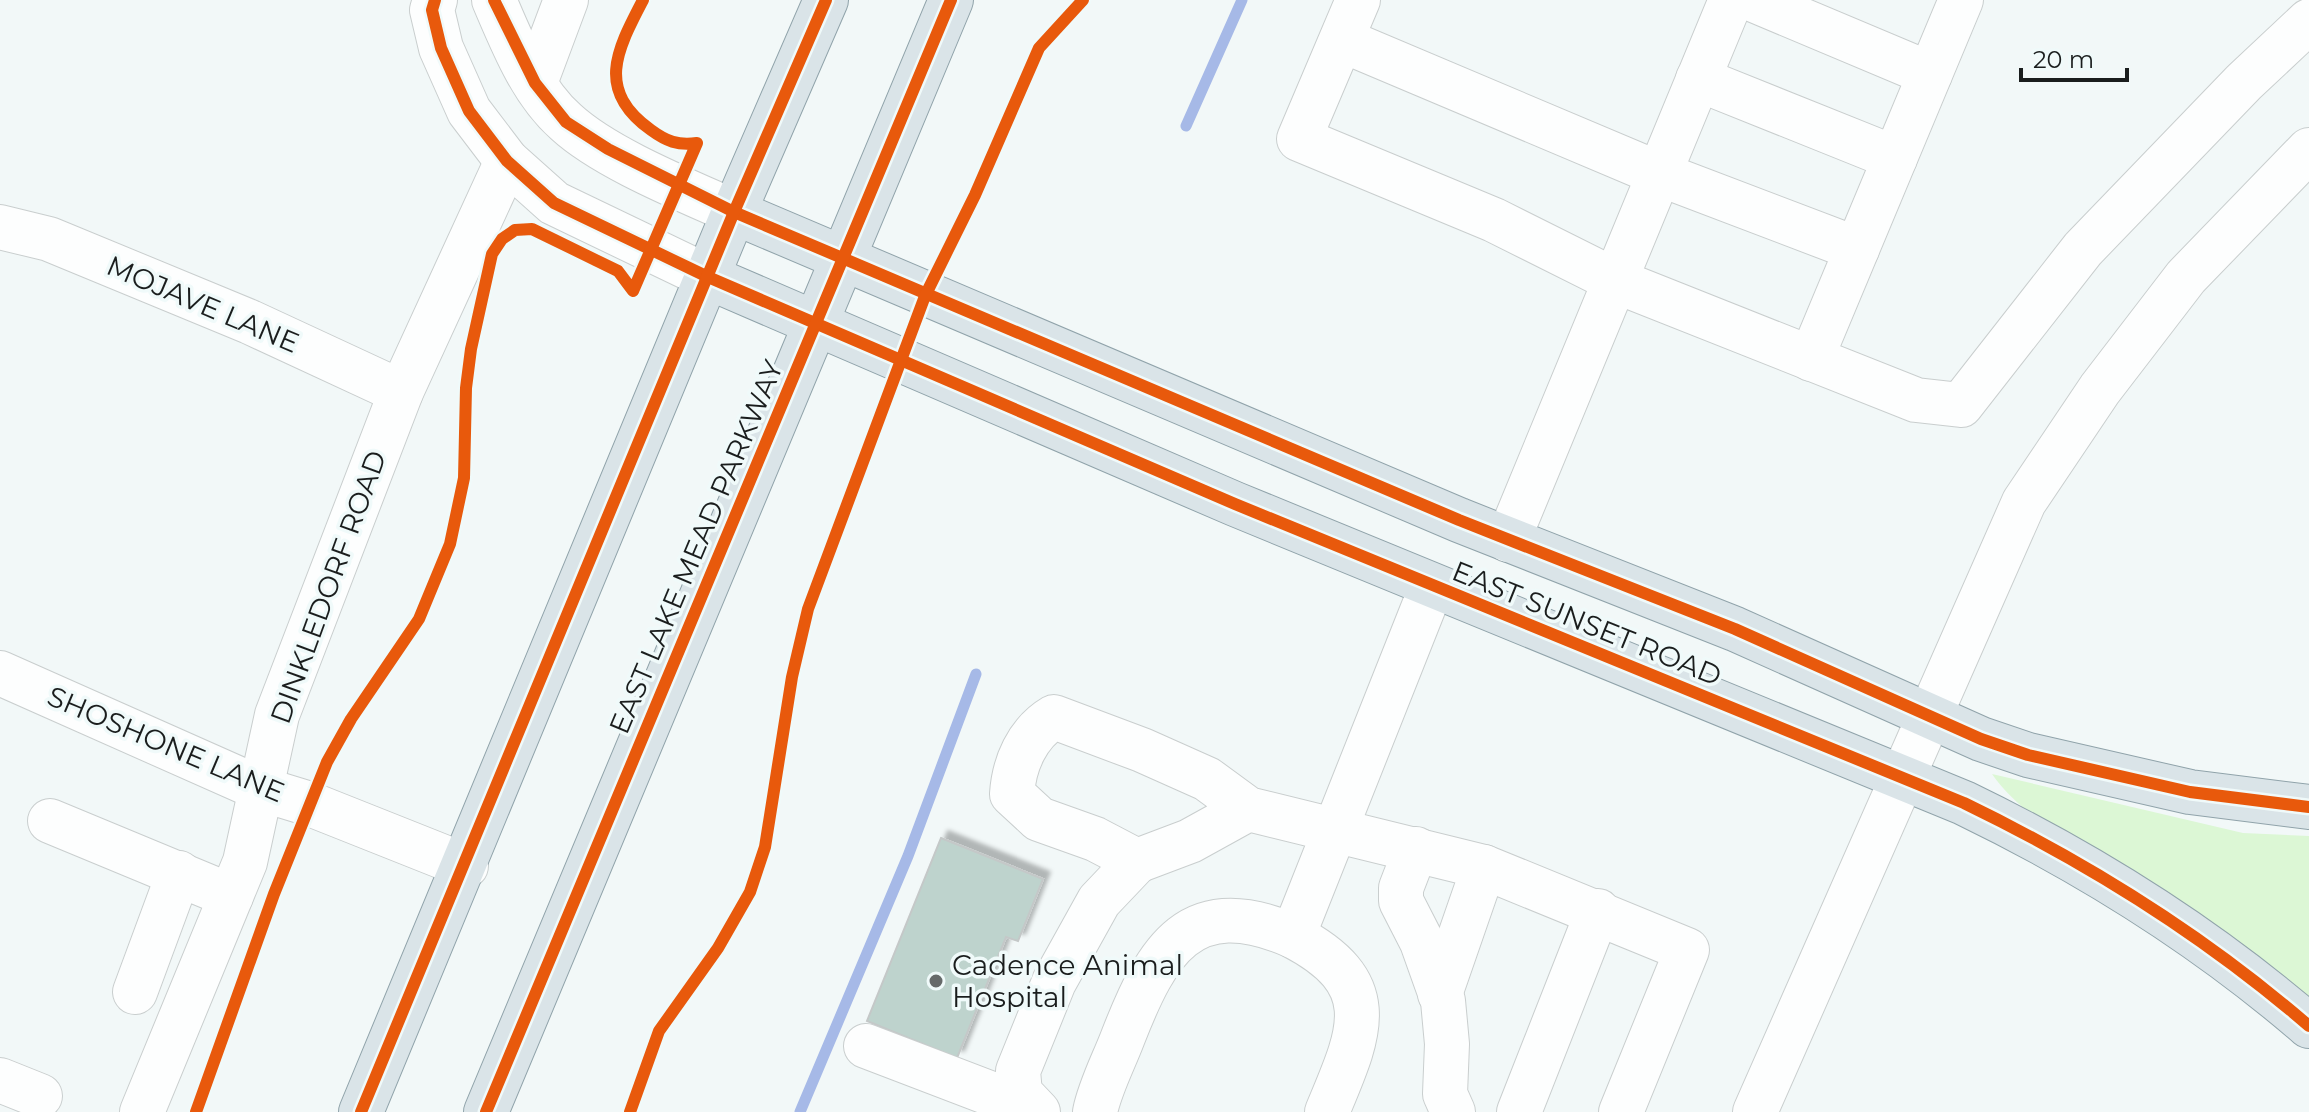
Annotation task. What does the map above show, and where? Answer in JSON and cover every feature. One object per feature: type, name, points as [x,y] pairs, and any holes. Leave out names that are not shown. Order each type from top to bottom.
[{"type":"main road","points":[[361,1112],[466,866],[734,212],[826,0]]},
{"type":"main road","name":"EAST LAKE MEAD PARKWAY","points":[[486,1112],[951,0]]},
{"type":"main road","name":"EAST SUNSET ROAD","points":[[734,212],[1508,540],[1735,629],[1981,739],[2028,755],[2190,792],[2309,807]]},
{"type":"main road","name":"EAST SUNSET ROAD","points":[[708,277],[1432,586],[2002,821],[2181,929],[2309,1026]]},
{"type":"street","points":[[435,0],[432,10],[441,48],[469,111],[507,161],[554,203],[708,277]]},
{"type":"street","points":[[494,0],[535,83],[566,122],[677,186],[734,212]]},
{"type":"street","points":[[535,83],[566,0]]},
{"type":"street","points":[[1358,0],[1299,139],[1494,220],[1616,281],[1916,400],[1961,405],[2083,249],[2244,82],[2309,21]]},
{"type":"street","points":[[1508,540],[1731,0]]},
{"type":"street","points":[[1754,0],[1930,74]]},
{"type":"street","points":[[1811,359],[1961,0]]},
{"type":"street","points":[[1342,40],[1657,173],[1857,249]]},
{"type":"street","points":[[1698,79],[1895,158]]},
{"type":"street","points":[[1755,1112],[2024,502],[2100,389],[2186,277],[2309,150]]},
{"type":"street","name":"DINKLEDORF ROAD","points":[[142,1112],[245,862],[277,715],[401,392],[507,161]]},
{"type":"street","name":"MOJAVE LANE","points":[[0,227],[49,239],[250,322],[401,392]]},
{"type":"street","points":[[1293,936],[1432,586]]},
{"type":"street","name":"SHOSHONE LANE","points":[[0,673],[261,789],[310,804],[466,866]]},
{"type":"street","points":[[1137,861],[1095,839],[1039,819],[1012,794],[1013,775],[1028,742],[1043,724],[1054,717],[1142,750],[1207,779],[1248,809],[1484,867],[1598,911],[1687,950],[1621,1112]]},
{"type":"street","points":[[1034,1110],[1020,1093],[1018,1071],[1054,982],[1099,901],[1137,861],[1190,841],[1248,809]]},
{"type":"street","points":[[50,821],[231,896]]},
{"type":"street","points":[[1416,849],[1401,888],[1401,901],[1422,942],[1440,994],[1447,1034],[1445,1094],[1453,1112]]},
{"type":"street","points":[[1440,994],[1484,867]]},
{"type":"street","points":[[135,992],[179,873]]},
{"type":"street","points":[[1519,1112],[1598,911]]},
{"type":"street","points":[[1095,1112],[1143,986],[1160,957],[1177,938],[1230,919],[1263,923],[1320,949],[1340,967],[1352,988],[1355,1043],[1327,1112]]},
{"type":"street","points":[[866,1046],[1034,1110]]},
{"type":"street","points":[[0,1080],[40,1096]]},
{"type":"green space","points":[[1992,774],[2243,833],[2309,836],[2309,997],[2198,919],[2037,819]]},
{"type":"building","name":"Cadence Animal Hospital","points":[[941,838],[1043,879],[1018,941],[1006,937],[957,1058],[867,1021]]},
{"type":"waterway","points":[[1186,126],[1242,0]]},
{"type":"waterway","points":[[800,1112],[908,856],[976,674]]},
{"type":"cycle path","points":[[435,0],[432,10],[441,48],[469,111],[507,161],[554,203],[708,277],[1235,504],[1964,803],[2055,850],[2144,903],[2229,962],[2309,1026]]},
{"type":"cycle path","points":[[494,0],[535,83],[566,122],[608,149],[734,212],[1459,520],[1735,629],[1981,739],[2028,755],[2190,792],[2309,807]]},
{"type":"cycle path","points":[[196,1112],[274,894],[327,762],[351,719],[419,619],[450,544],[464,478],[466,388],[471,349],[492,254],[502,239],[515,230],[532,229],[618,271],[633,291],[697,143],[672,142],[662,137],[634,115],[622,100],[616,69],[619,53],[643,0]]},
{"type":"cycle path","points":[[361,1112],[734,212],[826,0]]},
{"type":"cycle path","points":[[486,1112],[951,0]]},
{"type":"cycle path","points":[[630,1112],[659,1031],[718,948],[750,892],[765,847],[792,677],[808,609],[925,296],[975,195],[1039,48],[1083,0]]},
{"type":"place","name":"Cadence Animal Hospital","points":[[936,981]]}]
